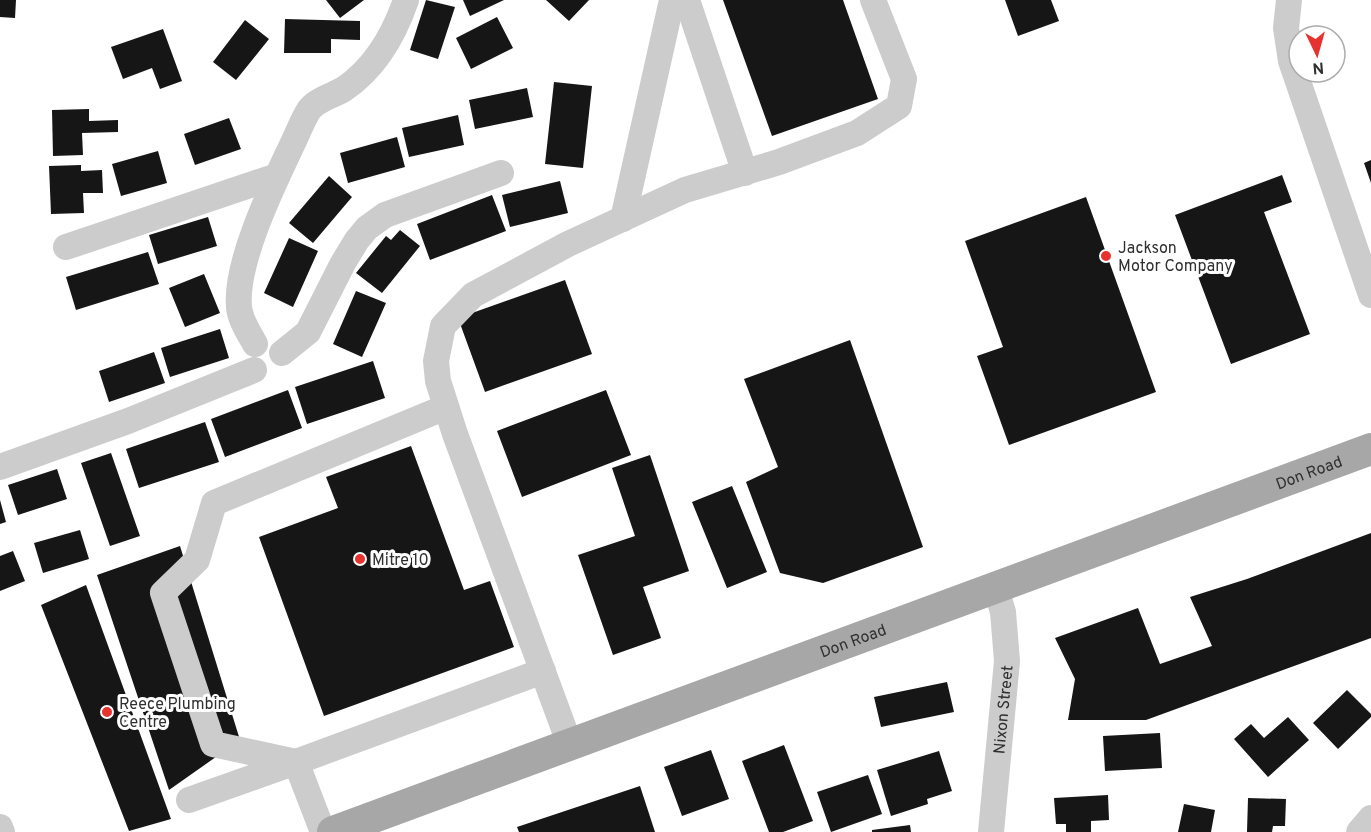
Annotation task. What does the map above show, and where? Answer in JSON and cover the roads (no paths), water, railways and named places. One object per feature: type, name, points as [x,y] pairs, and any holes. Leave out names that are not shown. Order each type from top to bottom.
[{"type":"main road","name":"Don Road","points":[[333,832],[1371,449]]},
{"type":"street","points":[[255,344],[239,310],[238,290],[262,212],[277,176],[310,107],[345,88],[375,61],[391,35],[406,0]]},
{"type":"street","points":[[623,219],[672,0]]},
{"type":"street","points":[[687,0],[745,173]]},
{"type":"street","points":[[570,745],[438,381],[436,360],[443,326],[472,295],[568,244],[685,190],[779,162],[857,133],[899,106],[904,79],[873,0]]},
{"type":"street","points":[[1289,0],[1286,28],[1291,61],[1371,295]]},
{"type":"street","points":[[282,353],[308,332],[343,263],[367,228],[385,215],[501,173]]},
{"type":"street","points":[[66,247],[277,176]]},
{"type":"street","points":[[266,340],[276,344],[282,353],[282,364],[275,373],[264,375],[254,370],[249,361],[250,352],[255,344],[266,340]]},
{"type":"street","points":[[0,467],[128,421],[254,370]]},
{"type":"street","points":[[296,762],[213,744],[163,593],[197,560],[214,503],[446,407]]},
{"type":"street","name":"Nixon Street","points":[[991,832],[1007,662],[1003,612],[996,589]]},
{"type":"street","points":[[189,800],[543,671]]},
{"type":"street","points":[[296,762],[323,832]]},
{"type":"street","points":[[1359,832],[1371,818]]},
{"type":"street","points":[[0,827],[2,832]]},
{"type":"place","name":"Jackson Motor Company","points":[[1106,256]]},
{"type":"place","name":"Mitre 10","points":[[360,559]]},
{"type":"place","name":"Reece Plumbing Centre","points":[[107,712]]}]
